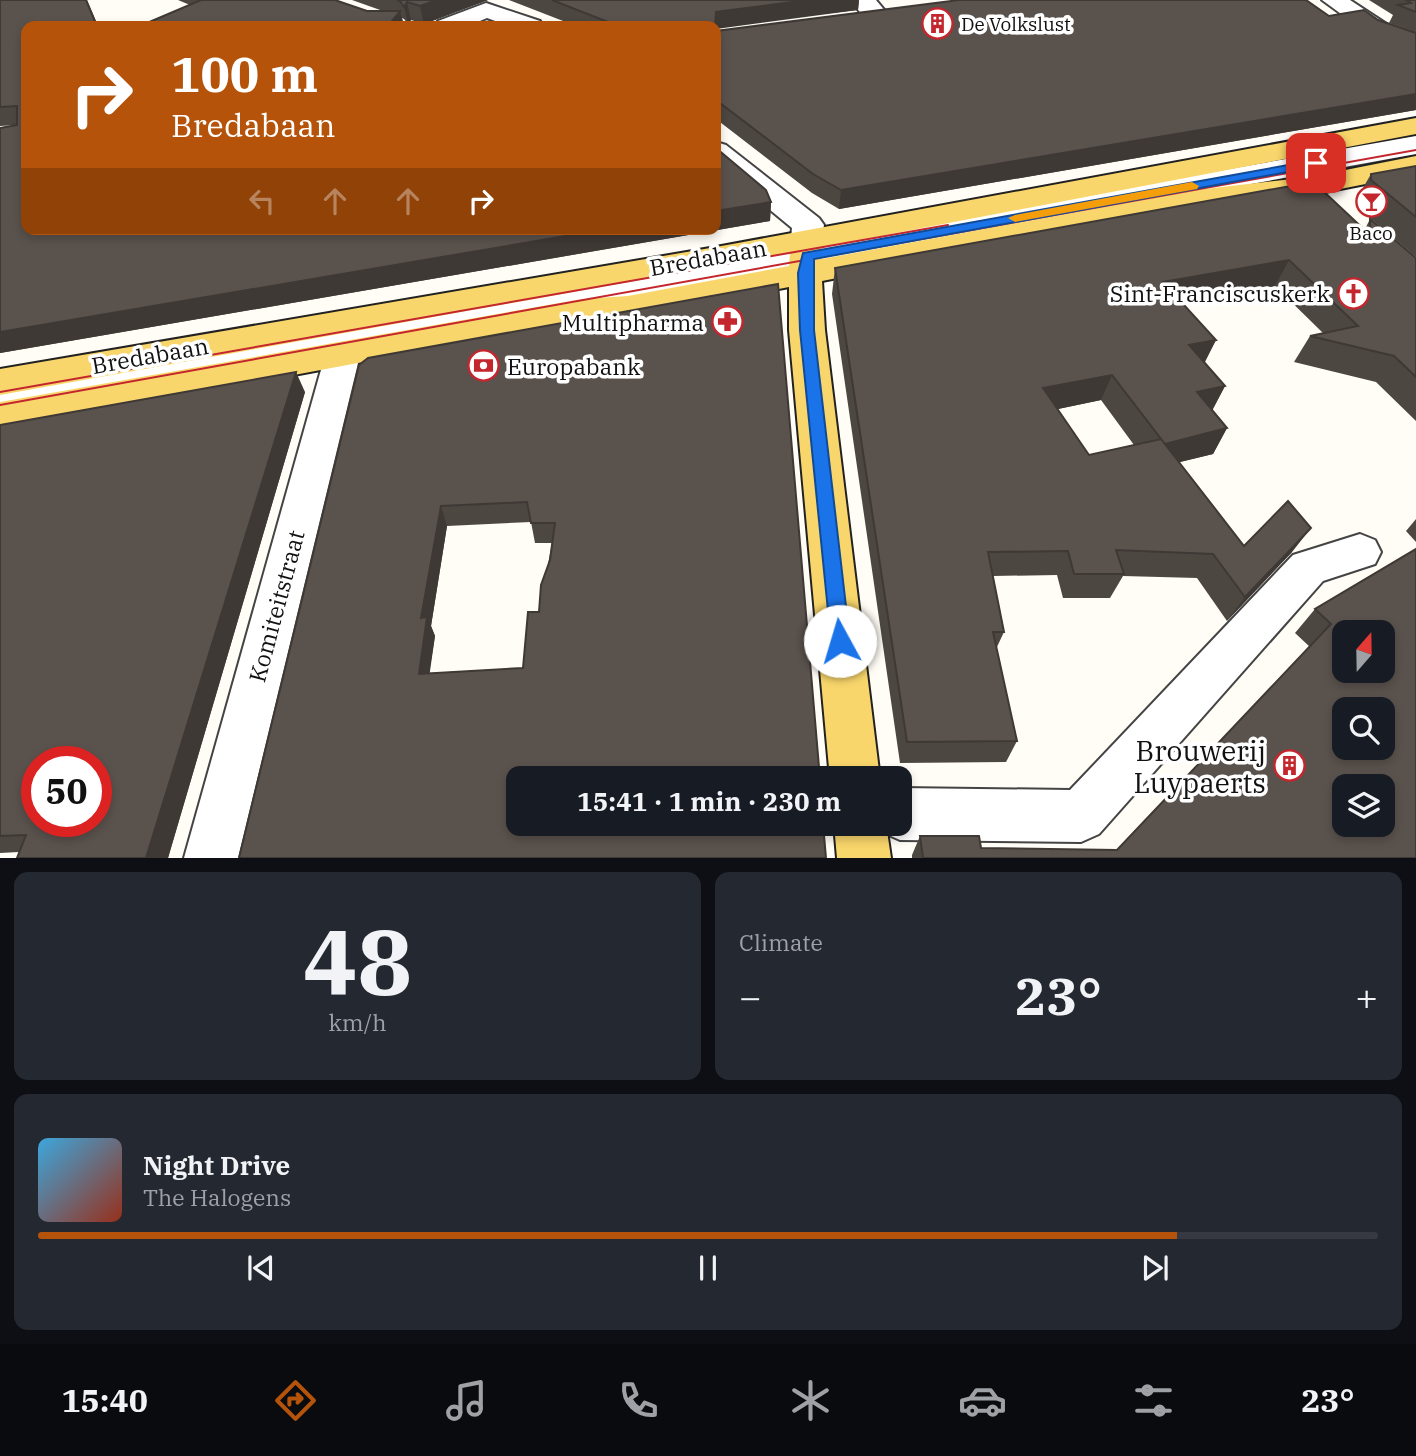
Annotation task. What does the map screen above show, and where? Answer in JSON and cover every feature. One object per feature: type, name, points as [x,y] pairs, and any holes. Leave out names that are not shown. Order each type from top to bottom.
[{"type":"main road","name":"Bredabaan","points":[[0,416],[582,310],[628,307],[807,256],[1184,169],[1416,126]]},
{"type":"main road","name":"Bredabaan","points":[[0,382],[716,257],[807,256],[1196,199],[1310,186],[1416,165]]},
{"type":"main road","points":[[807,256],[807,330],[854,766]]},
{"type":"main road","points":[[861,836],[864,858]]},
{"type":"street","points":[[1334,0],[1379,30],[1416,43]]},
{"type":"street","points":[[456,21],[484,5],[520,21]]},
{"type":"street","points":[[851,22],[881,11]]},
{"type":"street","name":"Bredabaan","points":[[0,398],[807,256],[1416,145]]},
{"type":"street","points":[[721,155],[808,225],[807,256]]},
{"type":"street","points":[[1184,169],[1246,176]]},
{"type":"street","points":[[1310,186],[1335,207]]},
{"type":"street","name":"Komiteitstraat","points":[[211,858],[342,355]]},
{"type":"street","points":[[912,814],[1080,816],[1308,568],[1360,552]]},
{"type":"building","points":[[0,0],[86,0],[95,21],[21,21],[21,235],[572,235],[0,332],[0,128],[17,125],[17,106],[0,107]]},
{"type":"building","points":[[201,0],[335,0],[367,11],[400,11],[392,21],[152,21]]},
{"type":"building","points":[[397,0],[437,0],[420,6],[407,2],[404,7]]},
{"type":"building","points":[[552,0],[807,0],[716,12],[715,21],[605,21]]},
{"type":"building","points":[[959,0],[1306,0],[1329,16],[1364,10],[1378,20],[1416,33],[1416,94],[841,190],[813,174],[721,104],[721,30]]},
{"type":"building","points":[[1406,0],[1416,0],[1416,12],[1398,5],[1411,3]]},
{"type":"building","points":[[721,152],[766,190],[771,202],[721,210]]},
{"type":"building","points":[[1416,166],[1416,217],[1371,180],[1371,174]]},
{"type":"building","points":[[1296,185],[1302,190],[1321,189],[1370,235],[1370,219],[1416,258],[1416,377],[1394,356],[1310,336],[1358,326],[1289,260],[1163,282],[1216,340],[1189,345],[1225,386],[1197,392],[1227,428],[1165,444],[1112,375],[1043,388],[1089,455],[1161,439],[1244,546],[1288,501],[1311,528],[1245,597],[1213,554],[1116,550],[1124,574],[1074,574],[1068,551],[988,552],[1004,632],[993,632],[1017,741],[907,742],[835,268]]},
{"type":"building","points":[[778,284],[819,766],[506,766],[506,836],[824,836],[826,858],[239,858],[359,365],[368,358]],"holes":[[[527,502],[531,523],[555,523],[550,560],[541,585],[539,612],[528,612],[523,668],[419,674],[427,617],[421,618],[441,506]]]},
{"type":"building","points":[[296,372],[146,858],[17,858],[25,837],[112,837],[112,746],[21,746],[21,835],[0,836],[0,425]]},
{"type":"building","name":"Brouwerij Luypaerts","points":[[1416,549],[1416,858],[923,858],[920,836],[979,836],[981,848],[1117,850],[1331,624],[1315,609]]},
{"type":"tram line","points":[[0,405],[1416,150]]},
{"type":"tram line","points":[[0,392],[948,225]]},
{"type":"slow traffic","points":[[1015,218],[1192,186]]},
{"type":"place","name":"De Volkslust","points":[[938,24]]},
{"type":"place","name":"Baco","points":[[1371,202]]},
{"type":"place","name":"Sint-Franciscuskerk","points":[[1353,293]]},
{"type":"place","name":"Multipharma","points":[[727,322]]},
{"type":"place","name":"Europabank","points":[[484,366]]},
{"type":"place","name":"Brouwerij Luypaerts","points":[[1289,766]]},
{"type":"route","points":[[840,641],[807,330],[807,256],[1316,163]]}]
